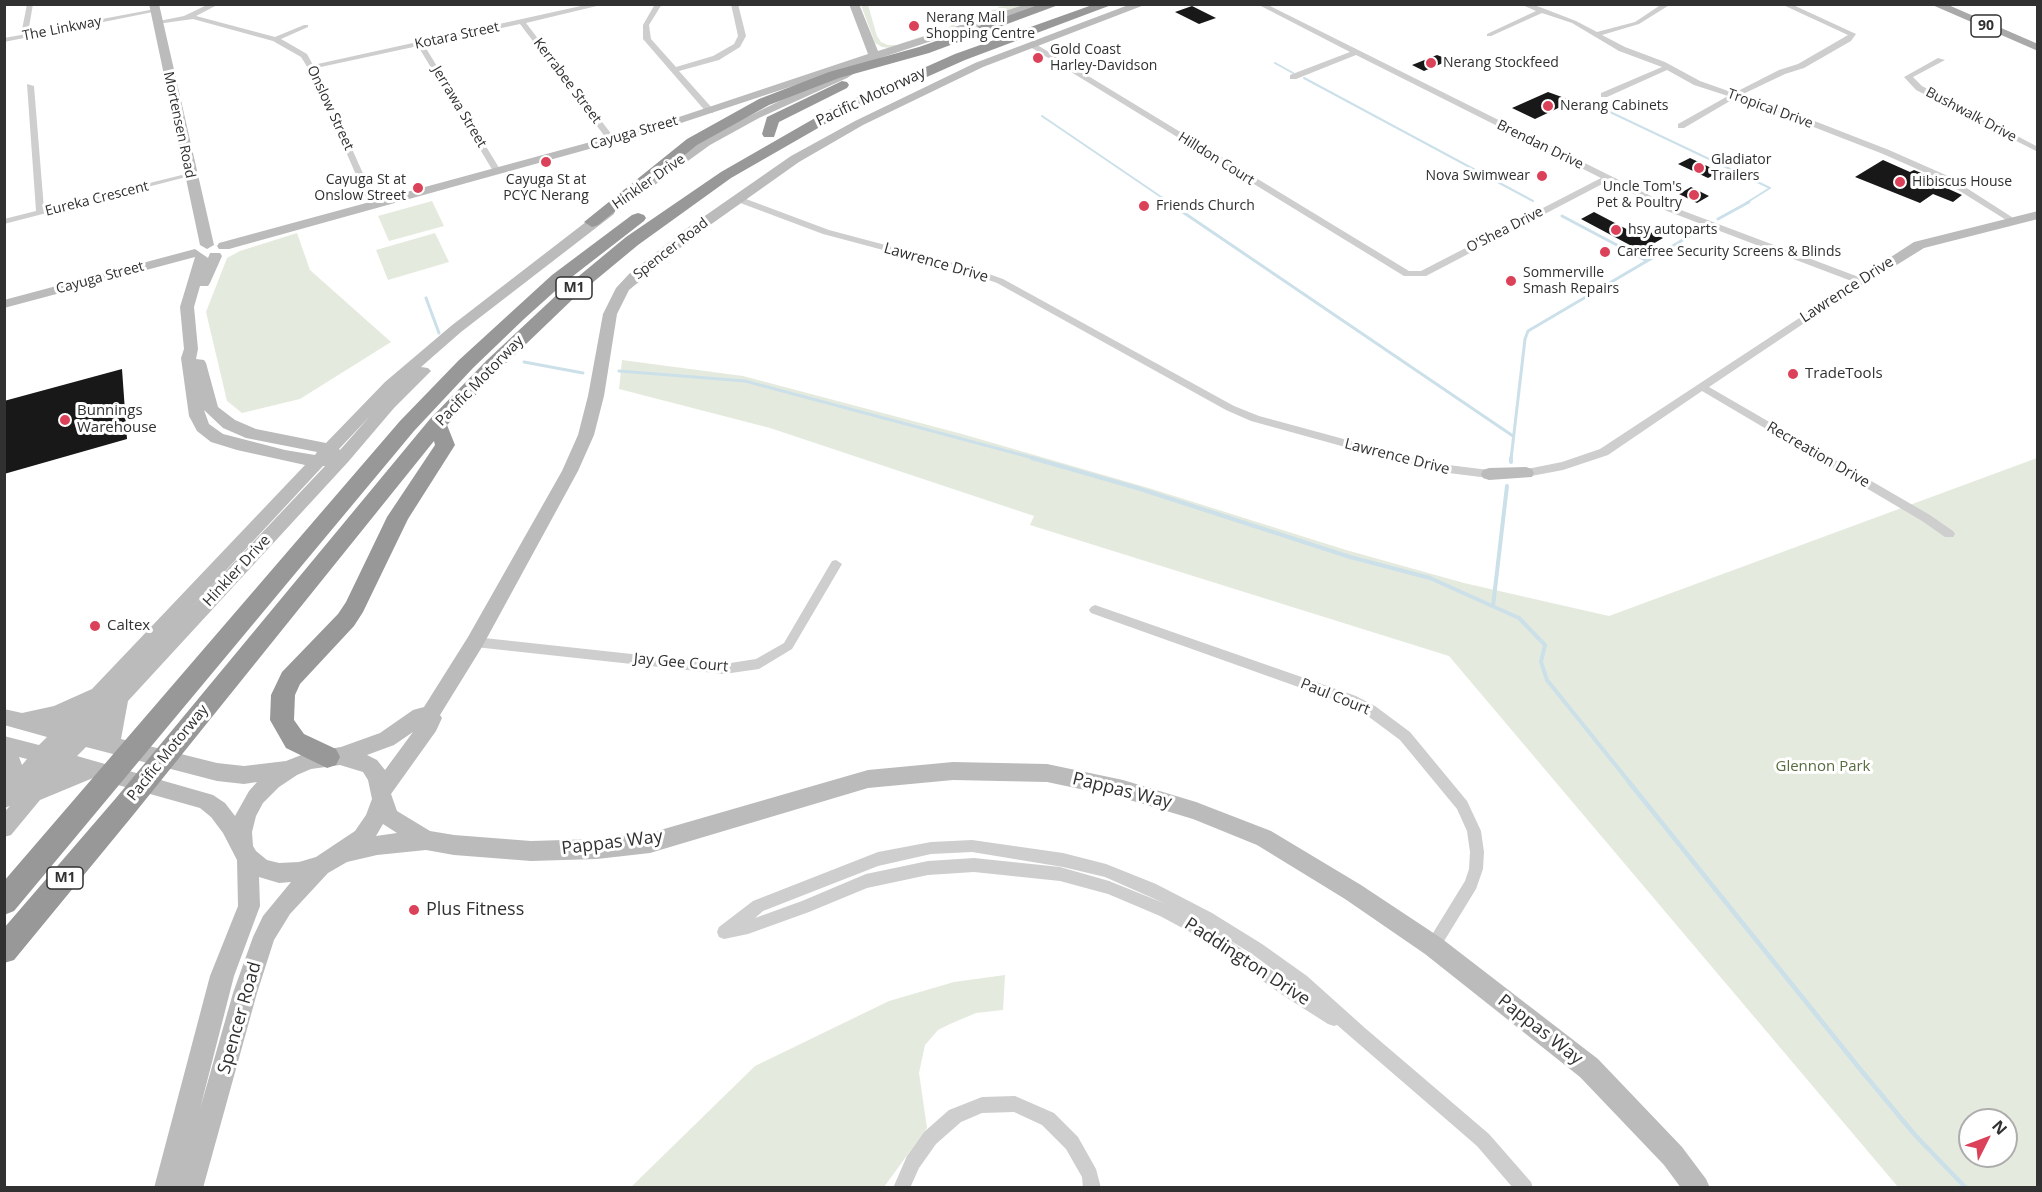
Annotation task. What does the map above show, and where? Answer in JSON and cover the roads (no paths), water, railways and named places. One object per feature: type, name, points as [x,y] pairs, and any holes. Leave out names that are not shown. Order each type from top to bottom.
[{"type":"highway","points":[[592,222],[672,157],[703,135],[764,102],[818,80],[952,40],[1055,4]]},
{"type":"highway","name":"Pacific Motorway","points":[[4,902],[155,727],[392,444],[466,364],[558,279],[625,227],[710,169],[769,134],[845,94],[906,67],[1077,4]]},
{"type":"highway","name":"Pacific Motorway","points":[[4,950],[125,806],[437,424],[501,357],[568,294],[632,241],[735,169],[834,113],[922,72],[1108,4]]},
{"type":"highway","points":[[769,134],[772,120],[915,48],[1008,14]]},
{"type":"highway","points":[[333,756],[295,741],[286,730],[282,720],[283,695],[290,679],[346,620],[355,606],[398,517],[445,445],[437,424]]},
{"type":"main road","name":"90","points":[[1935,4],[2037,48]]},
{"type":"street","points":[[24,36],[30,4]]},
{"type":"street","points":[[185,17],[216,4]]},
{"type":"street","name":"Kotara Street","points":[[312,67],[602,4]]},
{"type":"street","points":[[659,4],[646,25],[645,34],[651,45],[710,111]]},
{"type":"street","points":[[675,70],[716,58],[737,45],[742,36],[734,4]]},
{"type":"street","points":[[854,4],[872,51]]},
{"type":"street","name":"Cayuga Street","points":[[4,304],[209,252],[612,140],[710,111],[861,60],[872,51],[895,49],[1039,4]]},
{"type":"street","name":"Spencer Road","points":[[382,795],[420,741],[432,718],[430,714],[475,642],[570,471],[586,435],[597,396],[610,314],[623,288],[646,265],[795,159],[891,106],[952,77],[1142,4]]},
{"type":"street","name":"Brendan Drive","points":[[1260,4],[1695,220],[1861,281]]},
{"type":"street","name":"Tropical Drive","points":[[1523,4],[1543,10],[1598,34],[1622,49],[1668,67],[1697,83],[1778,110],[1886,152],[1935,174],[2014,221]]},
{"type":"street","points":[[1598,34],[1638,23],[1668,4]]},
{"type":"street","points":[[1680,126],[1733,96],[1782,72],[1801,66],[1848,39],[1852,34],[1785,4]]},
{"type":"street","points":[[1489,35],[1543,10]]},
{"type":"street","name":"The Linkway","points":[[4,40],[155,12]]},
{"type":"street","name":"Onslow Street","points":[[155,12],[193,17],[276,39],[311,56],[312,67],[373,205]]},
{"type":"street","name":"Mortensen Road","points":[[155,12],[209,252],[187,308],[191,349],[188,358],[197,416],[203,427],[217,438],[237,445],[286,449],[329,456]]},
{"type":"street","points":[[858,17],[861,60]]},
{"type":"street","name":"Kerrabee Street","points":[[522,22],[612,140]]},
{"type":"street","points":[[276,39],[306,26]]},
{"type":"street","name":"Jerrawa Street","points":[[420,44],[497,171]]},
{"type":"street","name":"Hilldon Court","points":[[1031,45],[1401,272]]},
{"type":"street","name":"Hinkler Drive","points":[[4,828],[15,796],[111,695],[214,595],[329,456],[349,427],[407,369],[592,222],[714,138],[867,66],[872,51]]},
{"type":"street","points":[[1293,77],[1356,52]]},
{"type":"street","points":[[311,56],[353,58]]},
{"type":"street","name":"Hinkler Drive","points":[[843,76],[854,69],[861,60]]},
{"type":"street","name":"Bushwalk Drive","points":[[1941,60],[1908,77],[1919,88],[2037,150]]},
{"type":"street","points":[[1604,95],[1668,67]]},
{"type":"street","points":[[30,86],[40,213]]},
{"type":"street","name":"Eureka Crescent","points":[[4,222],[190,175]]},
{"type":"street","name":"O'Shea Drive","points":[[1401,272],[1423,274],[1608,178]]},
{"type":"street","name":"Lawrence Drive","points":[[738,199],[826,232],[969,270],[1000,281],[1230,408],[1255,419],[1431,467],[1489,474],[1526,472],[1563,466],[1604,452],[1919,245],[2037,215]]},
{"type":"street","name":"Hinkler Drive","points":[[111,695],[177,611],[291,489],[389,404],[474,317]]},
{"type":"street","name":"Recreation Drive","points":[[1702,387],[1949,534]]},
{"type":"street","points":[[291,489],[296,473],[286,449],[349,427]]},
{"type":"street","name":"Jay Gee Court","points":[[475,642],[724,669],[759,664],[788,646],[836,564]]},
{"type":"street","points":[[177,611],[214,595]]},
{"type":"street","name":"Paul Court","points":[[1095,610],[1351,700],[1379,716],[1405,736],[1462,805],[1474,831],[1477,852],[1476,868],[1471,884],[1433,946]]},
{"type":"street","points":[[13,719],[58,713],[111,695],[110,744]]},
{"type":"street","points":[[13,719],[217,772],[244,775],[290,769],[387,739],[420,716],[430,714]]},
{"type":"street","points":[[4,744],[206,801],[224,818],[245,853],[261,868],[279,873],[299,872],[321,866],[342,854],[362,838],[375,819],[382,795],[378,777],[370,766],[356,759],[333,756]]},
{"type":"street","points":[[4,744],[14,772],[15,796],[94,768]]},
{"type":"street","points":[[245,853],[241,832],[246,814],[256,797],[290,769]]},
{"type":"street","name":"Pappas Way","points":[[342,854],[377,845],[426,840],[502,850],[597,849],[650,843],[868,779],[953,771],[1047,773],[1123,789],[1196,810],[1264,838],[1353,892],[1433,946],[1589,1068],[1673,1156],[1696,1188]]},
{"type":"street","name":"Pappas Way","points":[[382,795],[389,817],[426,840]]},
{"type":"street","name":"Paddington Drive","points":[[1359,1034],[1289,991],[1206,933],[1165,911],[1109,888],[1060,874],[974,865],[928,868],[866,881],[804,907],[748,927],[724,932],[758,906],[878,859],[932,848],[972,846],[1063,860],[1106,872],[1151,889],[1207,918],[1302,981],[1359,1034],[1484,1140],[1525,1188]]},
{"type":"street","name":"Spencer Road","points":[[167,1188],[188,1099],[222,976],[249,906],[245,853]]},
{"type":"street","name":"Spencer Road","points":[[190,1188],[245,993],[267,930],[282,907],[321,866]]},
{"type":"street","points":[[188,1099],[218,1094]]},
{"type":"street","points":[[901,1188],[913,1162],[930,1138],[955,1116],[982,1105],[1015,1104],[1048,1119],[1072,1143],[1090,1175],[1092,1188]]},
{"type":"waterway","points":[[1275,63],[1293,73]]},
{"type":"waterway","points":[[1304,78],[1533,201]]},
{"type":"waterway","points":[[1589,102],[1770,188],[1746,203]]},
{"type":"waterway","points":[[1042,116],[1170,203]]},
{"type":"waterway","points":[[1168,202],[1513,436]]},
{"type":"waterway","points":[[1718,219],[1749,202]]},
{"type":"waterway","points":[[1562,216],[1647,261]]},
{"type":"waterway","points":[[1647,261],[1698,231]]},
{"type":"waterway","points":[[1511,459],[1525,339],[1528,331],[1647,261]]},
{"type":"waterway","points":[[426,298],[439,333]]},
{"type":"waterway","points":[[524,362],[583,373]]},
{"type":"waterway","points":[[619,371],[745,381],[1037,459]]},
{"type":"waterway","points":[[1032,458],[1137,488],[1350,557],[1430,578],[1519,618],[1545,645],[1541,662],[1547,680],[1630,783]]},
{"type":"waterway","points":[[1493,606],[1507,486]]},
{"type":"waterway","points":[[1629,782],[1860,1069],[1915,1135],[1966,1188]]},
{"type":"place","name":"Nerang Mall Shopping Centre","points":[[914,26]]},
{"type":"place","name":"Gold Coast Harley-Davidson","points":[[1038,58]]},
{"type":"place","name":"Nerang Stockfeed","points":[[1431,63]]},
{"type":"place","name":"Nerang Cabinets","points":[[1548,106]]},
{"type":"place","name":"Cayuga St at PCYC Nerang","points":[[546,162]]},
{"type":"place","name":"Gladiator Trailers","points":[[1699,168]]},
{"type":"place","name":"Nova Swimwear","points":[[1542,176]]},
{"type":"place","name":"Hibiscus House","points":[[1900,182]]},
{"type":"place","name":"Cayuga St at Onslow Street","points":[[418,188]]},
{"type":"place","name":"Uncle Tom's Pet & Poultry","points":[[1694,195]]},
{"type":"place","name":"Friends Church","points":[[1144,206]]},
{"type":"place","name":"hsy autoparts","points":[[1616,230]]},
{"type":"place","name":"Carefree Security Screens & Blinds","points":[[1605,252]]},
{"type":"place","name":"Sommerville Smash Repairs","points":[[1511,281]]},
{"type":"place","name":"TradeTools","points":[[1793,374]]},
{"type":"place","name":"Bunnings Warehouse","points":[[65,420]]},
{"type":"place","name":"Caltex","points":[[95,626]]},
{"type":"place","name":"Plus Fitness","points":[[414,910]]},
{"type":"park label","name":"Glennon Park","points":[[1823,767]]}]
